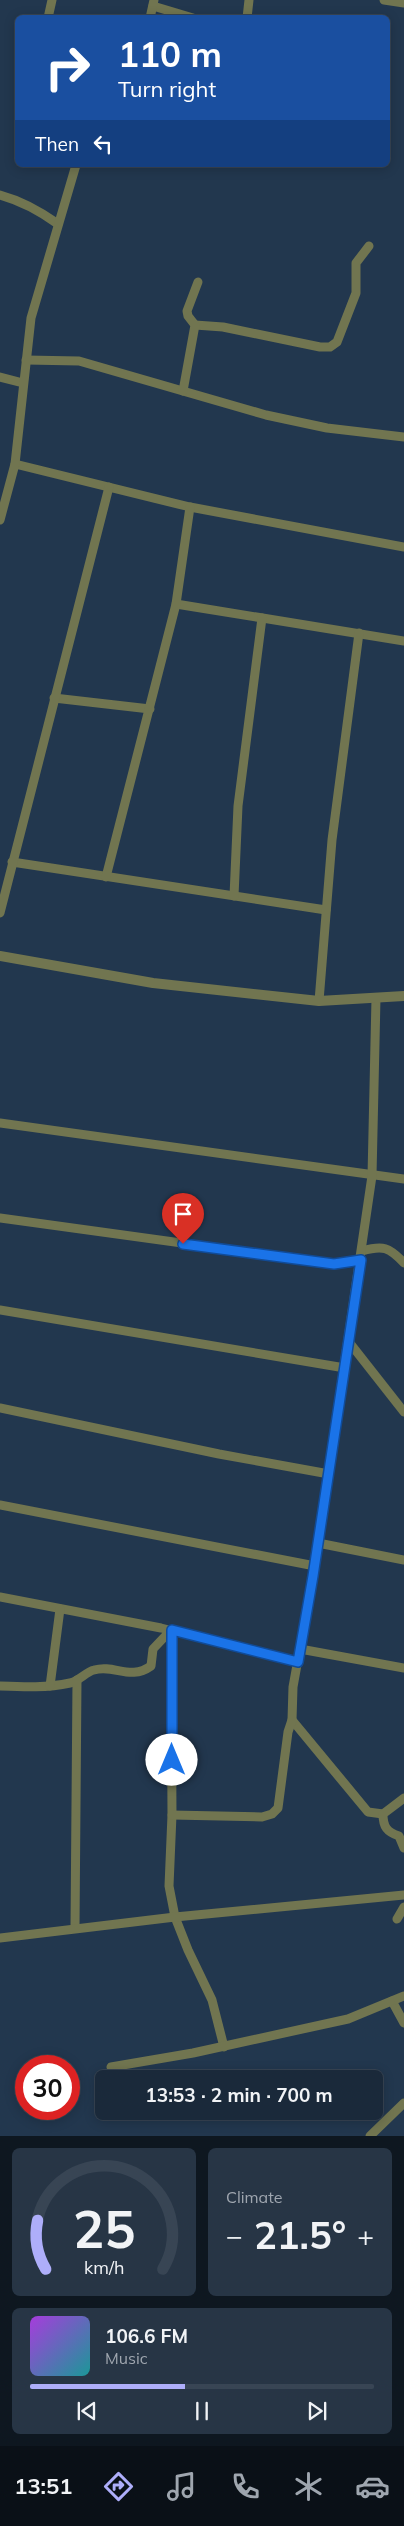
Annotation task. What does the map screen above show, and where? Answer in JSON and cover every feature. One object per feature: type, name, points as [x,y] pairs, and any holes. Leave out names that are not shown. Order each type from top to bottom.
[{"type":"street","points":[[49,15],[52,0]]},
{"type":"street","points":[[247,15],[249,0]]},
{"type":"street","points":[[384,0],[404,3]]},
{"type":"street","points":[[153,3],[185,15]]},
{"type":"street","points":[[0,520],[15,464],[31,318],[75,167]]},
{"type":"street","points":[[0,195],[16,199],[58,224]]},
{"type":"street","points":[[198,282],[187,311],[188,316],[195,324],[223,327],[320,347],[330,347],[337,342],[356,293],[356,263],[369,246]]},
{"type":"street","points":[[184,391],[195,324]]},
{"type":"street","points":[[26,360],[79,361],[266,415],[327,428],[404,437]]},
{"type":"street","points":[[0,377],[23,383]]},
{"type":"street","points":[[15,464],[190,507],[404,547]]},
{"type":"street","points":[[0,913],[109,487]]},
{"type":"street","points":[[106,877],[176,604],[190,507]]},
{"type":"street","points":[[176,604],[404,640]]},
{"type":"street","points":[[234,896],[238,806],[262,618]]},
{"type":"street","points":[[319,1001],[332,840],[359,633]]},
{"type":"street","points":[[54,698],[150,709]]},
{"type":"street","points":[[12,862],[326,910]]},
{"type":"street","points":[[0,956],[153,983],[319,1001],[404,996]]},
{"type":"street","points":[[172,1815],[262,1816],[272,1814],[278,1808],[282,1793],[288,1732],[292,1720],[293,1686],[315,1566],[362,1255],[372,1176],[376,998]]},
{"type":"street","points":[[0,1123],[404,1179]]},
{"type":"street","points":[[0,1218],[334,1264],[362,1255],[378,1246],[394,1252],[404,1263]]},
{"type":"street","points":[[0,1310],[345,1368]]},
{"type":"street","points":[[349,1342],[404,1412]]},
{"type":"street","points":[[0,1408],[219,1454],[329,1474]]},
{"type":"street","points":[[0,1505],[315,1566]]},
{"type":"street","points":[[318,1543],[404,1560]]},
{"type":"street","points":[[0,1597],[172,1630],[298,1662]]},
{"type":"street","points":[[50,1686],[60,1609]]},
{"type":"street","points":[[0,1686],[37,1688],[50,1686],[77,1680],[95,1670],[131,1674],[143,1672],[151,1666],[153,1649],[172,1630]]},
{"type":"street","points":[[172,1630],[172,1815],[169,1886],[175,1916],[188,1950],[212,2000],[224,2047]]},
{"type":"street","points":[[300,1649],[404,1668]]},
{"type":"street","points":[[75,1928],[77,1680]]},
{"type":"street","points":[[292,1720],[368,1812],[383,1814],[404,1798]]},
{"type":"street","points":[[383,1814],[383,1824],[390,1833],[399,1836],[404,1848]]},
{"type":"street","points":[[0,1938],[175,1916],[404,1895]]},
{"type":"street","points":[[397,1919],[404,1907]]},
{"type":"street","points":[[111,2067],[224,2047],[348,2019],[404,1996]]},
{"type":"street","points":[[392,2001],[404,2023]]},
{"type":"street","points":[[375,2134],[404,2103]]},
{"type":"route","points":[[172,1760],[172,1630],[298,1662],[313,1576],[361,1260],[334,1264],[183,1244]]}]
